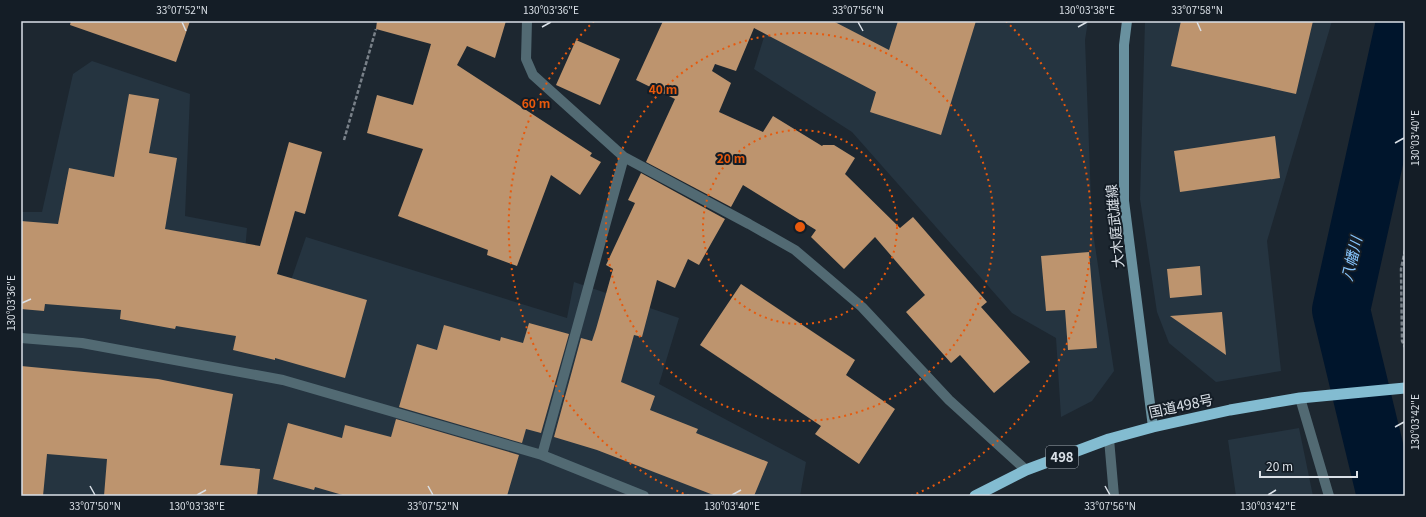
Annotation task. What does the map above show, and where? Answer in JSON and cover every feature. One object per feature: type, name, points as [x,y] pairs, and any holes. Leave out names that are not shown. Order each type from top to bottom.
[{"type":"highway","name":"国道498号","points":[[974,496],[1026,470],[1109,439],[1152,427],[1230,410],[1300,398],[1405,388]]},
{"type":"main road","name":"大木庭武雄線","points":[[1127,21],[1124,45],[1124,201],[1152,427]]},
{"type":"street","points":[[527,21],[526,60],[534,74],[624,157],[795,250],[862,307],[949,400],[1026,470]]},
{"type":"street","points":[[542,455],[624,157]]},
{"type":"street","points":[[21,338],[82,343],[283,380],[542,455],[644,496]]},
{"type":"street","points":[[1300,398],[1329,496]]},
{"type":"street","points":[[1109,439],[1114,496]]},
{"type":"path","points":[[344,140],[376,29]]},
{"type":"path","points":[[1405,250],[1401,269],[1402,341],[1405,347]]},
{"type":"shaded area","points":[[769,21],[1088,21],[1085,40],[1092,226],[1114,371],[1092,401],[1061,417],[1056,338],[1012,313],[852,132],[754,69]]},
{"type":"shaded area","points":[[1145,21],[1332,21],[1267,241],[1281,371],[1216,382],[1169,343],[1157,312],[1140,199]]},
{"type":"shaded area","points":[[92,61],[190,94],[185,216],[247,228],[243,275],[289,286],[306,237],[567,318],[574,282],[679,318],[659,384],[806,462],[800,496],[21,496],[21,212],[42,212],[73,74]]},
{"type":"shaded area","points":[[1299,428],[1313,496],[1236,496],[1228,440]]},
{"type":"water","points":[[1334,303],[1365,307],[1378,428],[1402,496],[1363,496],[1337,413]]},
{"type":"building","points":[[71,21],[190,21],[176,62],[70,25]]},
{"type":"building","points":[[377,21],[506,21],[495,58],[467,46],[457,65],[592,153],[590,156],[601,162],[580,195],[551,175],[517,266],[487,255],[488,250],[398,216],[423,149],[367,133],[377,95],[413,105],[431,44],[376,29]]},
{"type":"building","points":[[663,21],[833,21],[889,50],[898,21],[976,21],[941,135],[870,112],[876,92],[754,28],[736,71],[715,64],[712,71],[731,83],[719,112],[763,132],[773,116],[822,146],[834,145],[855,158],[845,174],[900,228],[913,217],[987,302],[981,307],[1030,362],[994,393],[960,355],[951,363],[906,312],[925,295],[875,237],[844,269],[811,237],[816,230],[743,185],[731,207],[646,162],[675,99],[636,80]]},
{"type":"building","points":[[1181,21],[1313,21],[1296,94],[1171,66]]},
{"type":"building","points":[[576,40],[620,59],[600,105],[556,85]]},
{"type":"building","points":[[129,94],[159,99],[149,153],[177,158],[165,229],[260,246],[289,142],[322,152],[305,214],[295,211],[277,274],[367,300],[345,378],[275,358],[275,360],[233,350],[236,336],[176,326],[175,329],[120,319],[121,310],[45,304],[44,311],[21,309],[21,221],[58,224],[69,168],[114,177]]},
{"type":"building","points":[[1275,136],[1280,178],[1180,192],[1174,151]]},
{"type":"building","points":[[641,173],[725,219],[699,265],[688,259],[675,288],[657,280],[642,337],[634,335],[621,382],[655,396],[650,410],[698,429],[696,433],[768,462],[754,496],[716,496],[597,450],[554,437],[581,338],[592,341],[596,329],[613,269],[606,265],[635,203],[628,200]]},
{"type":"building","points":[[1089,252],[1097,348],[1068,350],[1065,310],[1046,311],[1041,256]]},
{"type":"building","points":[[1200,266],[1202,295],[1170,298],[1167,269]]},
{"type":"building","points":[[741,284],[855,360],[846,375],[895,409],[859,464],[815,434],[821,426],[700,345]]},
{"type":"building","points":[[1222,312],[1226,355],[1170,316]]},
{"type":"building","points":[[529,323],[569,334],[541,433],[526,429],[522,443],[399,407],[417,344],[437,350],[444,325],[500,341],[501,337],[523,343]]},
{"type":"building","points":[[21,366],[158,379],[233,394],[220,465],[260,469],[257,496],[104,496],[107,459],[47,454],[43,496],[21,496]]},
{"type":"building","points":[[396,419],[519,455],[507,496],[346,496],[315,487],[314,490],[273,479],[288,423],[342,438],[345,425],[391,437]]},
{"type":"waterway","name":"八幡川","points":[[1386,496],[1341,310],[1405,22]]}]
